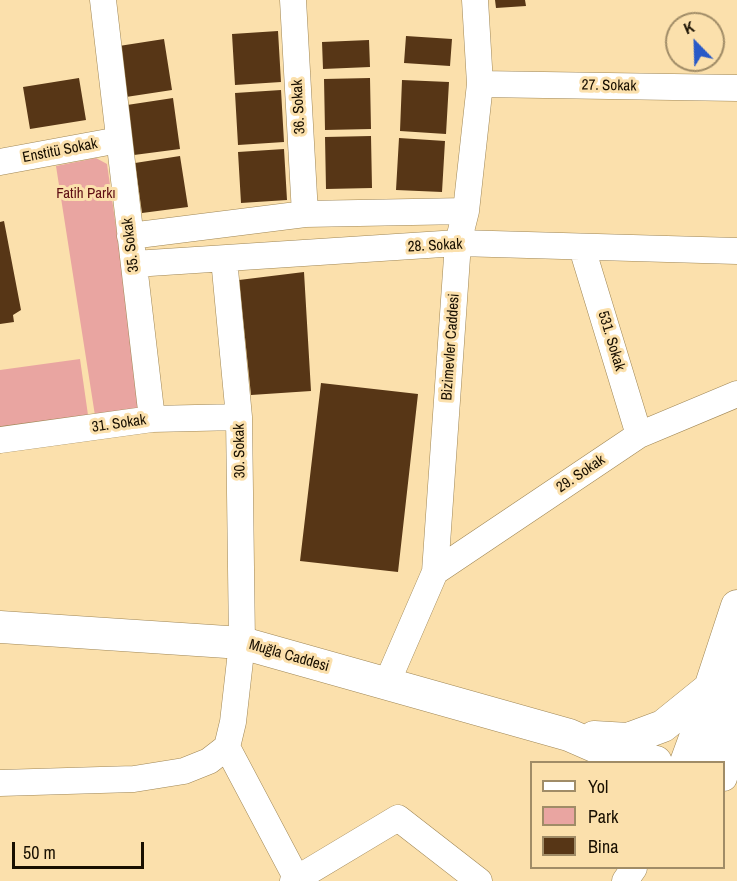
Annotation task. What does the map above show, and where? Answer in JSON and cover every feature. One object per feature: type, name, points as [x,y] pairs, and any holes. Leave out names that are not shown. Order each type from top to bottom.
[{"type":"main road","points":[[710,688],[737,606]]},
{"type":"main road","name":"Muğla Caddesi","points":[[0,627],[242,643],[570,735],[608,752],[651,761]]},
{"type":"main road","points":[[692,761],[711,750],[737,665]]},
{"type":"main road","name":"Muğla Caddesi","points":[[570,735],[628,739],[663,726],[710,688]]},
{"type":"street","name":"35. Sokak","points":[[103,0],[152,419]]},
{"type":"street","name":"36. Sokak","points":[[293,0],[305,214]]},
{"type":"street","name":"Bizimevler Caddesi","points":[[386,685],[435,572],[458,243],[466,211],[480,84],[475,0]]},
{"type":"street","name":"27. Sokak","points":[[480,84],[737,88]]},
{"type":"street","name":"Enstitü Sokak","points":[[0,162],[119,140]]},
{"type":"street","points":[[130,236],[305,214],[466,211]]},
{"type":"street","name":"28. Sokak","points":[[134,264],[224,260],[458,243],[737,251]]},
{"type":"street","name":"531. Sokak","points":[[582,248],[639,435]]},
{"type":"street","name":"30. Sokak","points":[[224,260],[239,417],[242,643],[233,722],[227,747]]},
{"type":"street","name":"29. Sokak","points":[[435,572],[639,435],[737,394]]},
{"type":"street","name":"31. Sokak","points":[[0,440],[152,419],[239,417]]},
{"type":"street","points":[[683,761],[710,688]]},
{"type":"street","points":[[725,771],[737,724]]},
{"type":"street","points":[[0,783],[134,779],[174,773],[209,761],[227,747],[296,880],[398,818],[479,881]]},
{"type":"green space","name":"Fatih Parkı","points":[[96,158],[107,164],[143,415],[96,422],[56,166]]},
{"type":"green space","points":[[80,359],[88,415],[0,427],[0,370]]},
{"type":"building","points":[[495,0],[525,0],[526,6],[496,8]]},
{"type":"building","points":[[278,31],[281,82],[235,85],[232,34]]},
{"type":"building","points":[[406,36],[452,39],[450,66],[404,63]]},
{"type":"building","points":[[164,39],[172,90],[126,97],[119,46]]},
{"type":"building","points":[[369,40],[370,67],[323,69],[322,42]]},
{"type":"building","points":[[79,78],[86,120],[30,129],[23,87]]},
{"type":"building","points":[[370,78],[371,129],[325,130],[324,79]]},
{"type":"building","points":[[402,80],[449,82],[446,134],[400,131]]},
{"type":"building","points":[[281,90],[284,142],[238,145],[235,93]]},
{"type":"building","points":[[173,98],[180,149],[134,155],[127,105]]},
{"type":"building","points":[[371,136],[372,188],[326,189],[325,137]]},
{"type":"building","points":[[399,138],[445,141],[442,192],[396,190]]},
{"type":"building","points":[[284,149],[287,200],[241,203],[238,152]]},
{"type":"building","points":[[180,156],[188,207],[142,213],[135,163]]},
{"type":"building","points":[[4,221],[21,310],[13,315],[14,322],[0,324],[0,222]]},
{"type":"building","points":[[304,272],[311,391],[251,395],[239,280]]},
{"type":"building","points":[[321,383],[418,394],[398,572],[300,561]]}]
